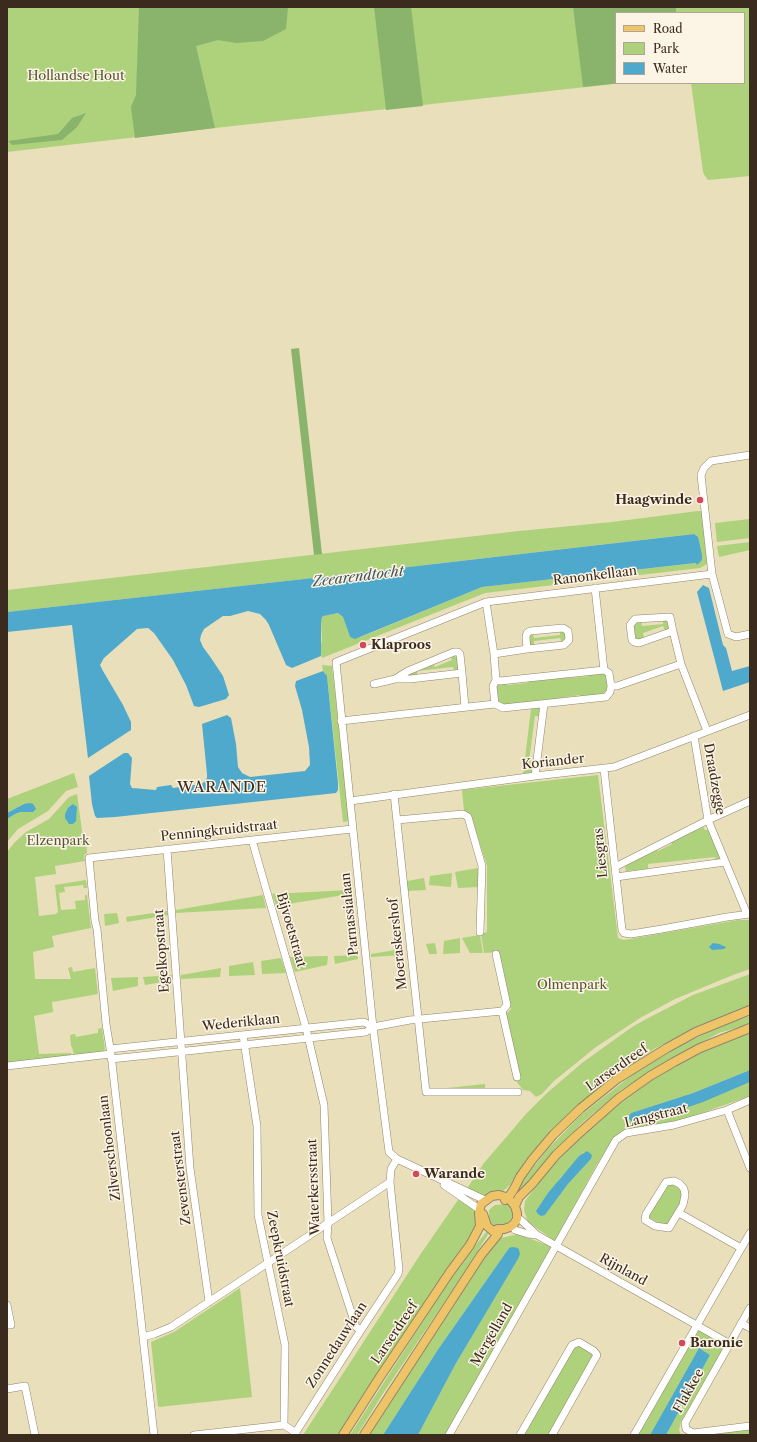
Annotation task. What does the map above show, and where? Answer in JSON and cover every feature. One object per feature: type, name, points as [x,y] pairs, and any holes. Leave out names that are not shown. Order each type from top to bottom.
[{"type":"main road","name":"Larserdreef","points":[[506,1197],[532,1160],[553,1135],[581,1108],[617,1079],[696,1032],[750,1010]]},
{"type":"main road","name":"Larserdreef","points":[[519,1213],[519,1197],[556,1155],[619,1098],[644,1080],[700,1048],[750,1028]]},
{"type":"main road","points":[[492,1196],[506,1197],[519,1213],[515,1230],[506,1234],[496,1232],[483,1223],[481,1212],[485,1200],[492,1196]]},
{"type":"main road","points":[[481,1212],[491,1202],[503,1201],[506,1197]]},
{"type":"main road","points":[[364,1435],[498,1228],[504,1229],[512,1226],[519,1213]]},
{"type":"main road","name":"Larserdreef","points":[[343,1435],[386,1367],[470,1245],[483,1223]]},
{"type":"street","points":[[750,455],[711,461],[707,464],[701,475],[712,574],[728,634],[736,638],[750,634]]},
{"type":"street","name":"Ranonkellaan","points":[[336,662],[486,602],[712,574]]},
{"type":"street","points":[[595,588],[604,670]]},
{"type":"street","points":[[486,602],[494,654],[496,680],[493,686],[495,704]]},
{"type":"street","points":[[674,631],[639,643],[632,640],[630,625],[635,619],[670,618],[674,631],[681,664],[707,731]]},
{"type":"street","points":[[494,654],[564,645],[569,640],[568,632],[563,628],[530,631],[527,633],[526,637],[527,649]]},
{"type":"street","points":[[395,679],[408,671],[454,652],[458,652],[460,654],[466,707]]},
{"type":"street","name":"Parnassialaan","points":[[336,662],[373,1027],[389,1152],[397,1159]]},
{"type":"street","points":[[611,686],[617,686],[681,664]]},
{"type":"street","points":[[341,721],[495,704],[503,708],[606,697],[610,692],[611,686],[609,673],[604,670],[500,681],[496,680]]},
{"type":"street","points":[[374,684],[395,679],[410,679],[462,673]]},
{"type":"street","points":[[535,776],[544,704]]},
{"type":"street","name":"Koriander","points":[[350,801],[535,776],[614,768],[750,715]]},
{"type":"street","name":"Draadzegge","points":[[694,736],[708,820],[748,914]]},
{"type":"street","name":"Liesgras","points":[[604,769],[622,930],[624,933],[631,934],[748,914]]},
{"type":"street","name":"Moeraskershof","points":[[394,794],[426,1092],[518,1092]]},
{"type":"street","points":[[615,867],[708,820],[750,802]]},
{"type":"street","points":[[397,820],[462,814],[468,818],[482,866],[480,932]]},
{"type":"street","name":"Penningkruidstraat","points":[[89,858],[352,829]]},
{"type":"street","name":"Bijvoetstraat","points":[[252,840],[308,1038]]},
{"type":"street","name":"Egelkopstraat","points":[[167,849],[181,1051]]},
{"type":"street","name":"Zilverschoonlaan","points":[[89,858],[154,1435]]},
{"type":"street","points":[[616,877],[725,862]]},
{"type":"street","points":[[496,954],[507,1005],[502,1011],[517,1077]]},
{"type":"street","name":"Wederiklaan","points":[[111,1054],[181,1051],[366,1032],[373,1027],[418,1020],[502,1011]]},
{"type":"street","name":"Wederiklaan","points":[[7,1066],[111,1054],[181,1042],[306,1028],[364,1022],[373,1027]]},
{"type":"street","name":"Zeepkruidstraat","points":[[243,1035],[258,1126],[258,1215],[285,1345],[284,1425]]},
{"type":"street","name":"Waterkersstraat","points":[[308,1038],[324,1105],[328,1223],[327,1238],[356,1327],[361,1330]]},
{"type":"street","name":"Zevensterstraat","points":[[181,1051],[190,1168],[209,1302]]},
{"type":"street","name":"Langstraat","points":[[556,1246],[616,1140],[626,1133],[674,1125],[727,1110],[750,1100]]},
{"type":"street","points":[[727,1110],[750,1168]]},
{"type":"street","points":[[143,1336],[154,1334],[171,1327],[390,1182],[391,1169],[397,1159],[436,1178],[481,1212]]},
{"type":"street","points":[[436,1178],[444,1180],[485,1200]]},
{"type":"street","points":[[674,1181],[680,1184],[684,1190],[685,1195],[683,1205],[679,1213],[669,1228],[654,1226],[645,1220],[646,1214],[666,1182],[674,1181]]},
{"type":"street","name":"Zonnedauwlaan","points":[[295,1434],[398,1274],[399,1269],[390,1182]]},
{"type":"street","name":"Rijnland","points":[[519,1213],[537,1236]]},
{"type":"street","points":[[679,1213],[741,1248]]},
{"type":"street","name":"Rijnland","points":[[515,1230],[537,1236],[556,1246],[730,1344]]},
{"type":"street","points":[[634,1435],[750,1233]]},
{"type":"street","name":"Mergelland","points":[[449,1435],[556,1246]]},
{"type":"street","points":[[7,1305],[9,1325]]},
{"type":"street","name":"Flakkee","points":[[750,1308],[685,1423],[686,1429],[693,1433],[750,1426]]},
{"type":"street","points":[[741,1323],[750,1328]]},
{"type":"street","points":[[520,1435],[572,1345],[579,1342],[594,1351],[597,1355],[552,1435]]},
{"type":"street","points":[[7,1389],[25,1386],[35,1435]]},
{"type":"street","points":[[194,1435],[284,1425],[295,1434]]},
{"type":"green space","name":"Hollandse Hout","points":[[7,7],[750,7],[750,176],[708,180],[705,176],[703,172],[691,84],[745,84],[745,12],[615,12],[615,84],[7,152]]},
{"type":"green space","points":[[139,7],[288,7],[286,29],[263,41],[236,43],[218,40],[196,46],[215,128],[135,138],[131,107],[136,95]]},
{"type":"green space","points":[[374,7],[411,7],[423,106],[386,110]]},
{"type":"green space","points":[[573,7],[676,7],[676,12],[615,12],[615,84],[583,87]]},
{"type":"green space","points":[[86,113],[77,127],[62,140],[12,145],[8,141],[58,134],[72,118]]},
{"type":"green space","points":[[299,348],[322,554],[314,555],[291,349]]},
{"type":"green space","points":[[702,511],[707,564],[700,568],[485,593],[322,658],[320,648],[322,640],[321,623],[322,617],[324,616],[338,613],[343,617],[350,637],[361,637],[482,587],[697,563],[698,565],[701,560],[697,536],[693,534],[7,612],[7,590]]},
{"type":"green space","points":[[750,519],[750,538],[717,542],[715,523]]},
{"type":"green space","points":[[750,542],[750,550],[719,557],[717,546]]},
{"type":"green space","points":[[663,619],[668,619],[670,628],[665,631],[663,626],[643,633],[644,638],[637,640],[634,637],[633,627],[637,622],[641,621],[642,626],[663,624]]},
{"type":"green space","points":[[560,630],[565,634],[566,639],[562,643],[560,638],[534,641],[534,646],[530,644],[530,635],[533,634],[534,638],[560,635]]},
{"type":"green space","points":[[454,655],[458,659],[457,670],[454,671],[453,667],[417,671],[418,675],[408,675],[433,663],[435,667],[452,660],[451,656]]},
{"type":"green space","points":[[322,665],[332,666],[349,821],[343,822],[327,676],[323,671]]},
{"type":"green space","points":[[602,672],[606,675],[609,688],[605,694],[581,697],[580,695],[560,698],[560,700],[503,706],[498,703],[496,687],[499,684],[506,683],[507,685],[527,683],[528,680],[569,676],[569,678],[589,676],[589,674]]},
{"type":"green space","points":[[539,708],[540,716],[535,716],[529,761],[534,761],[532,772],[530,774],[523,775],[531,709]]},
{"type":"green space","name":"Elzenpark","points":[[74,773],[78,787],[66,791],[48,811],[18,829],[7,842],[7,819],[22,812],[33,812],[24,804],[7,813],[7,799]]},
{"type":"green space","name":"Olmenpark","points":[[598,775],[618,938],[624,940],[738,920],[750,920],[750,969],[675,999],[640,1018],[596,1047],[554,1081],[542,1094],[536,1097],[530,1091],[523,1090],[516,1081],[506,1014],[511,1009],[499,952],[484,953],[481,934],[487,932],[487,866],[471,816],[469,813],[464,811],[462,790]]},
{"type":"green space","name":"Elzenpark","points":[[77,794],[83,838],[86,839],[87,853],[84,855],[85,861],[55,866],[56,874],[35,877],[39,916],[56,914],[58,912],[55,885],[86,880],[87,888],[84,888],[83,885],[64,887],[65,892],[59,893],[61,910],[76,909],[75,901],[85,900],[85,895],[87,895],[91,928],[52,936],[54,947],[33,952],[35,979],[71,979],[68,968],[72,967],[73,972],[95,968],[98,994],[52,1002],[53,1012],[34,1016],[39,1054],[71,1053],[71,1056],[7,1063],[7,852],[26,832],[49,819],[69,797]]},
{"type":"green space","points":[[703,827],[705,830],[708,830],[719,855],[720,858],[716,862],[715,857],[648,864],[648,869],[626,871],[625,866],[672,844],[671,842]]},
{"type":"green space","points":[[478,868],[478,887],[458,888],[455,872]]},
{"type":"green space","points":[[452,873],[451,887],[429,885],[430,876]]},
{"type":"green space","points":[[424,878],[426,890],[408,891],[407,881]]},
{"type":"green space","points":[[350,890],[350,894],[276,906],[272,894]]},
{"type":"green space","points":[[263,895],[266,908],[176,913],[176,910]]},
{"type":"green space","points":[[167,911],[168,915],[127,922],[126,917]]},
{"type":"green space","points":[[117,913],[119,923],[105,926],[104,914]]},
{"type":"green space","points":[[480,935],[483,953],[470,953],[462,938]]},
{"type":"green space","points":[[460,938],[460,953],[443,954],[444,941]]},
{"type":"green space","points":[[435,943],[437,954],[429,954],[426,944]]},
{"type":"green space","points":[[402,949],[402,955],[371,957],[371,954]]},
{"type":"green space","points":[[358,955],[358,959],[335,964],[334,956]]},
{"type":"green space","points":[[328,956],[327,965],[295,972],[290,957]]},
{"type":"green space","points":[[281,958],[286,973],[262,974],[261,961]]},
{"type":"green space","points":[[253,962],[255,975],[229,976],[229,966]]},
{"type":"green space","points":[[221,968],[220,977],[181,979],[181,975]]},
{"type":"green space","points":[[750,974],[750,1006],[695,1028],[654,1049],[607,1081],[568,1114],[546,1137],[526,1160],[509,1186],[503,1191],[490,1195],[479,1195],[466,1190],[484,1163],[526,1114],[547,1093],[582,1063],[632,1027],[652,1016],[693,995]]},
{"type":"green space","points":[[172,975],[173,980],[145,985],[143,977]]},
{"type":"green space","points":[[138,977],[138,986],[113,991],[111,978]]},
{"type":"green space","points":[[750,1016],[750,1024],[719,1033],[660,1065],[621,1090],[582,1123],[551,1154],[514,1199],[512,1197],[548,1149],[581,1115],[632,1075],[685,1043],[724,1025]]},
{"type":"green space","points":[[102,1028],[105,1049],[103,1052],[74,1055],[70,1035],[75,1034],[76,1037],[98,1033],[98,1029]]},
{"type":"green space","points":[[750,1031],[750,1070],[693,1093],[631,1113],[629,1119],[634,1122],[674,1112],[750,1082],[750,1096],[685,1119],[621,1132],[615,1136],[596,1166],[555,1241],[528,1222],[524,1210],[525,1201],[547,1172],[582,1135],[632,1092],[688,1057]],"holes":[[[584,1152],[591,1159],[568,1184],[545,1215],[560,1178]]]},
{"type":"green space","points":[[485,1084],[485,1090],[438,1089]]},
{"type":"green space","points":[[673,1184],[680,1189],[683,1200],[668,1228],[648,1217],[648,1215],[667,1185]]},
{"type":"green space","points":[[460,1197],[472,1207],[475,1213],[477,1226],[474,1232],[338,1435],[303,1435],[420,1255]]},
{"type":"green space","points":[[508,1204],[512,1210],[512,1219],[506,1224],[493,1226],[489,1218],[489,1210],[495,1205]]},
{"type":"green space","points":[[487,1231],[489,1233],[461,1277],[357,1435],[350,1435],[458,1267]]},
{"type":"green space","points":[[518,1234],[552,1247],[446,1435],[418,1435],[455,1365],[518,1259],[509,1248],[437,1351],[383,1435],[368,1435],[492,1244],[501,1238]]},
{"type":"green space","points":[[240,1288],[252,1397],[159,1407],[151,1342],[174,1332]]},
{"type":"green space","points":[[698,1330],[721,1342],[725,1346],[681,1422],[679,1430],[681,1435],[666,1435],[710,1355],[699,1348],[650,1435],[638,1435]]},
{"type":"green space","points":[[574,1343],[593,1353],[594,1356],[549,1435],[522,1435]]},
{"type":"green space","points":[[750,1429],[750,1435],[702,1435]]},
{"type":"water","name":"Zeearendtocht","points":[[694,534],[698,537],[702,555],[702,560],[697,565],[696,563],[482,587],[355,639],[350,637],[343,617],[338,613],[324,616],[322,617],[321,623],[321,656],[292,668],[286,665],[269,625],[260,614],[248,611],[230,616],[223,616],[204,629],[200,640],[203,647],[223,676],[229,695],[226,699],[199,707],[194,706],[186,685],[173,660],[154,633],[148,628],[137,629],[104,658],[100,665],[123,705],[131,722],[131,730],[88,758],[72,625],[7,632],[7,612]]},
{"type":"water","points":[[703,585],[709,588],[723,645],[726,648],[732,671],[750,666],[750,682],[723,691],[697,592]]},
{"type":"water","points":[[323,671],[327,676],[338,783],[338,790],[336,793],[115,817],[97,818],[95,816],[89,776],[124,753],[128,753],[132,758],[130,784],[132,788],[156,790],[157,787],[171,785],[173,788],[202,784],[207,778],[207,774],[202,724],[227,715],[231,718],[236,744],[238,767],[242,773],[250,777],[305,771],[310,765],[309,747],[302,710],[295,686],[296,681]]},
{"type":"water","points":[[24,804],[33,804],[36,809],[33,812],[21,812],[7,819],[7,813]]},
{"type":"water","points":[[73,804],[77,807],[76,821],[73,824],[69,824],[65,818],[65,814],[68,808]]},
{"type":"water","points":[[713,943],[726,947],[724,949],[712,950],[709,947]]},
{"type":"water","points":[[750,1070],[750,1082],[703,1102],[642,1121],[632,1122],[629,1119],[631,1113],[693,1093]]},
{"type":"water","points":[[587,1151],[592,1155],[591,1159],[568,1184],[545,1215],[541,1216],[538,1214],[536,1211],[548,1193],[579,1156]]},
{"type":"water","points":[[509,1248],[518,1248],[519,1250],[520,1254],[518,1259],[455,1365],[418,1435],[383,1435],[437,1351]]},
{"type":"water","points":[[699,1348],[710,1355],[666,1435],[650,1435]]},
{"type":"place","name":"Haagwinde","points":[[700,500]]},
{"type":"place","name":"Klaproos","points":[[363,645]]},
{"type":"place","name":"Warande","points":[[416,1174]]},
{"type":"place","name":"Baronie","points":[[682,1343]]},
{"type":"district","name":"WARANDE","points":[[222,788]]}]
